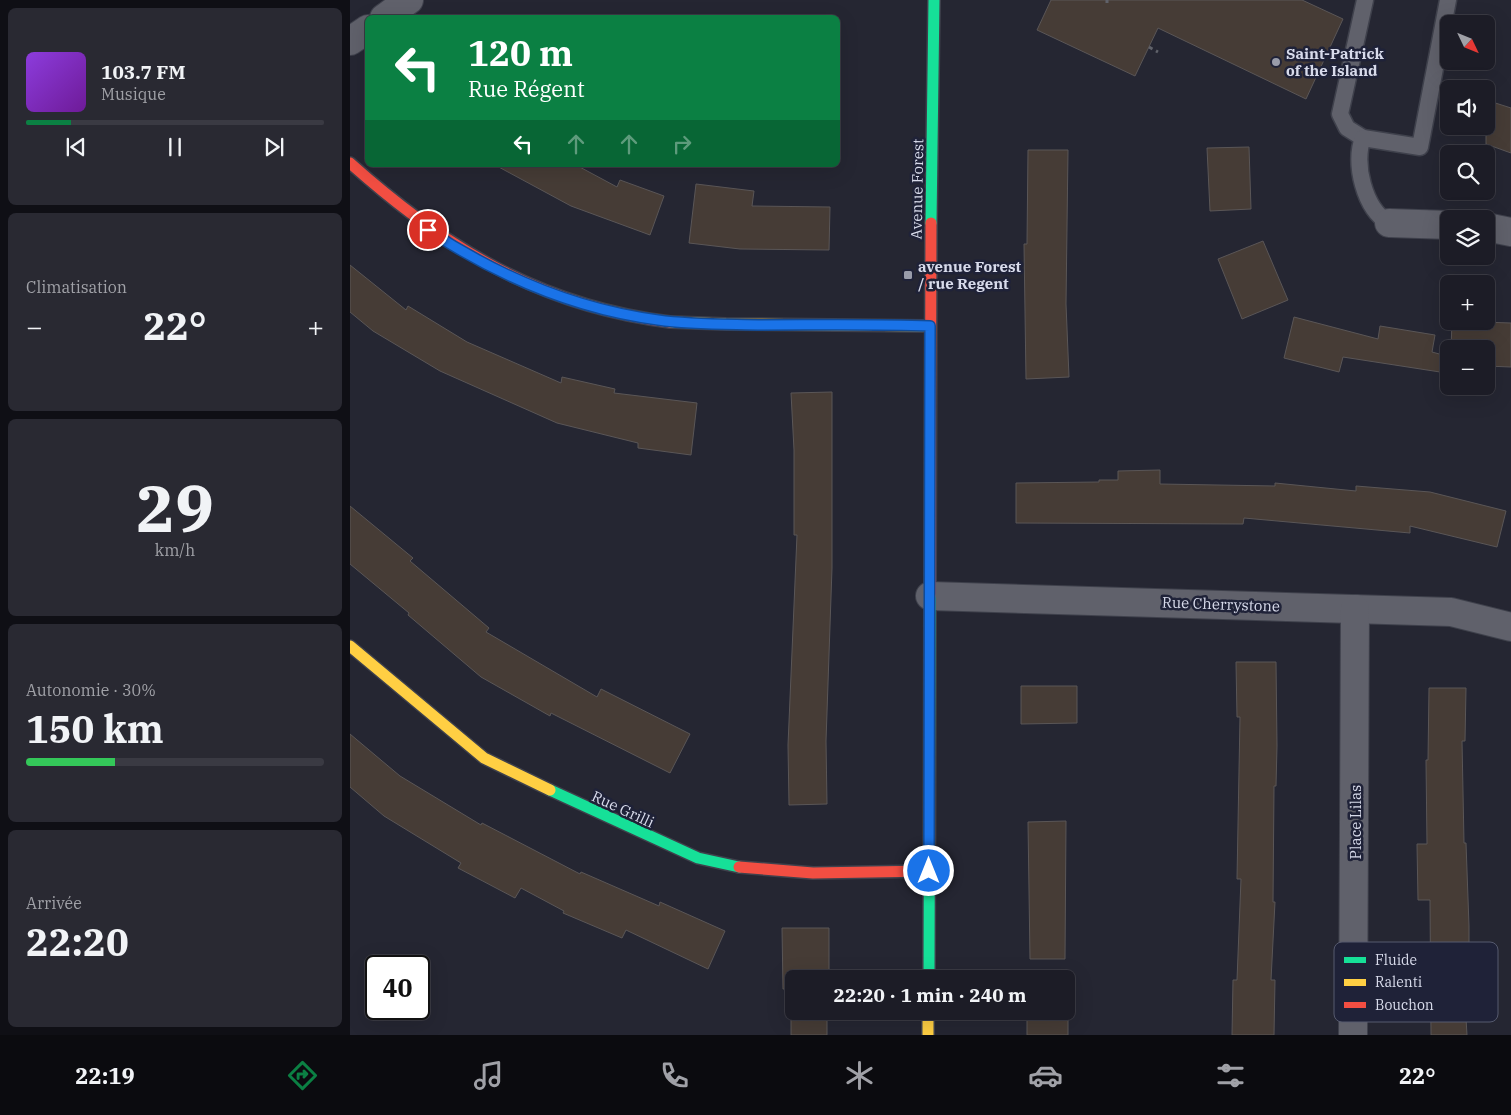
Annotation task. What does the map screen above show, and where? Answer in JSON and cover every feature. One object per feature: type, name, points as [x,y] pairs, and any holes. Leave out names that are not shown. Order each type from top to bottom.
[{"type":"street","points":[[388,15],[409,0]]},
{"type":"street","name":"Avenue Forest","points":[[929,970],[930,326],[934,0]]},
{"type":"street","points":[[350,41],[365,31]]},
{"type":"street","points":[[350,163],[400,208],[461,252],[534,288],[574,302],[658,320],[709,324],[930,326]]},
{"type":"street","points":[[1389,223],[1440,225]]},
{"type":"street","points":[[1495,229],[1511,232]]},
{"type":"street","name":"Rue Cherrystone","points":[[930,596],[1451,612],[1511,627]]},
{"type":"street","name":"Place Lilas","points":[[1353,942],[1355,609]]},
{"type":"street","name":"Rue Grilli","points":[[350,646],[484,758],[506,770],[698,858],[726,867],[778,873],[929,871]]},
{"type":"street","points":[[928,1020],[928,1035]]},
{"type":"street","name":"Place Lilas","points":[[1353,1022],[1353,1035]]},
{"type":"lane","points":[[1365,0],[1340,114],[1347,128],[1363,138],[1420,146],[1448,0]]},
{"type":"lane","points":[[1363,138],[1358,155],[1360,173],[1371,205],[1377,214],[1389,223]]},
{"type":"path","points":[[1149,47],[1158,52]]},
{"type":"building","name":"Saint-Patrick of the Island","points":[[1051,0],[1302,0],[1343,19],[1306,99],[1158,28],[1135,76],[1037,30]]},
{"type":"building","points":[[1495,103],[1511,108],[1511,153],[1495,147],[1495,145],[1486,144],[1486,135],[1495,135]]},
{"type":"building","points":[[1249,147],[1251,209],[1210,211],[1207,148]]},
{"type":"building","points":[[1028,150],[1068,150],[1066,304],[1069,377],[1026,379],[1024,244],[1027,244]]},
{"type":"building","points":[[499,167],[580,167],[617,187],[620,180],[664,196],[650,235],[571,206]]},
{"type":"building","points":[[696,184],[754,191],[752,206],[830,207],[829,250],[740,249],[689,243]]},
{"type":"building","points":[[1263,241],[1288,300],[1242,319],[1218,259]]},
{"type":"building","points":[[350,265],[406,310],[408,306],[467,342],[561,383],[562,377],[615,389],[614,393],[697,403],[691,455],[638,448],[638,443],[557,423],[440,371],[373,331],[350,312]]},
{"type":"building","points":[[1294,317],[1378,339],[1380,326],[1435,335],[1432,352],[1440,354],[1440,372],[1343,357],[1339,372],[1284,358]]},
{"type":"building","points":[[1495,322],[1511,323],[1511,367],[1495,366],[1495,340],[1451,340],[1452,330],[1495,330]]},
{"type":"building","points":[[832,392],[832,568],[826,741],[827,804],[789,805],[788,745],[797,535],[794,535],[794,450],[791,393]]},
{"type":"building","points":[[1160,470],[1160,484],[1275,486],[1275,483],[1356,491],[1356,486],[1430,492],[1506,511],[1497,547],[1410,526],[1410,533],[1244,518],[1243,524],[1016,523],[1016,483],[1099,482],[1099,480],[1118,480],[1118,471]]},
{"type":"building","points":[[350,506],[413,558],[410,561],[489,628],[486,632],[597,697],[601,689],[690,734],[670,773],[551,713],[550,716],[481,677],[350,564]]},
{"type":"building","points":[[1236,662],[1276,662],[1277,746],[1276,786],[1274,786],[1273,902],[1275,902],[1271,980],[1275,980],[1274,1035],[1232,1035],[1233,980],[1237,980],[1241,879],[1237,879],[1240,717],[1237,717]]},
{"type":"building","points":[[1021,686],[1077,686],[1077,723],[1021,724]]},
{"type":"building","points":[[1429,688],[1466,688],[1465,741],[1462,741],[1464,843],[1466,843],[1469,942],[1430,942],[1430,900],[1418,900],[1417,844],[1427,844],[1426,760],[1428,760]]},
{"type":"building","points":[[350,734],[400,776],[481,825],[482,823],[580,874],[581,872],[659,906],[660,902],[725,931],[708,969],[626,930],[622,938],[563,913],[564,911],[521,888],[515,898],[458,868],[461,863],[384,816],[350,787]]},
{"type":"building","points":[[1066,821],[1065,959],[1030,959],[1028,822]]},
{"type":"building","points":[[782,928],[829,928],[829,970],[785,970],[785,989],[783,989]]},
{"type":"building","points":[[791,1020],[827,1020],[827,1035],[791,1035]]},
{"type":"building","points":[[1027,1020],[1068,1020],[1068,1035],[1027,1035]]},
{"type":"building","points":[[1431,1022],[1466,1022],[1467,1035],[1431,1035]]},
{"type":"traffic: fast","points":[[931,223],[934,0]]},
{"type":"traffic: fast","points":[[929,970],[930,596]]},
{"type":"traffic: fast","points":[[550,790],[698,858],[739,867]]},
{"type":"traffic: slow","points":[[670,322],[930,326]]},
{"type":"traffic: slow","points":[[350,646],[484,758],[550,790]]},
{"type":"traffic: slow","points":[[928,1020],[928,1035]]},
{"type":"traffic: jam","points":[[350,163],[386,194],[422,221],[459,246],[497,268],[537,287],[579,302],[623,314],[670,322]]},
{"type":"traffic: jam","points":[[930,596],[931,223]]},
{"type":"traffic: jam","points":[[739,867],[813,873],[929,871]]},
{"type":"place","name":"Saint-Patrick of the Island","points":[[1276,62]]},
{"type":"place","name":"avenue Forest / rue Regent","points":[[908,275]]},
{"type":"route","points":[[428,230],[461,252],[534,288],[574,302],[615,312],[658,320],[709,324],[930,326],[929,871]]}]
